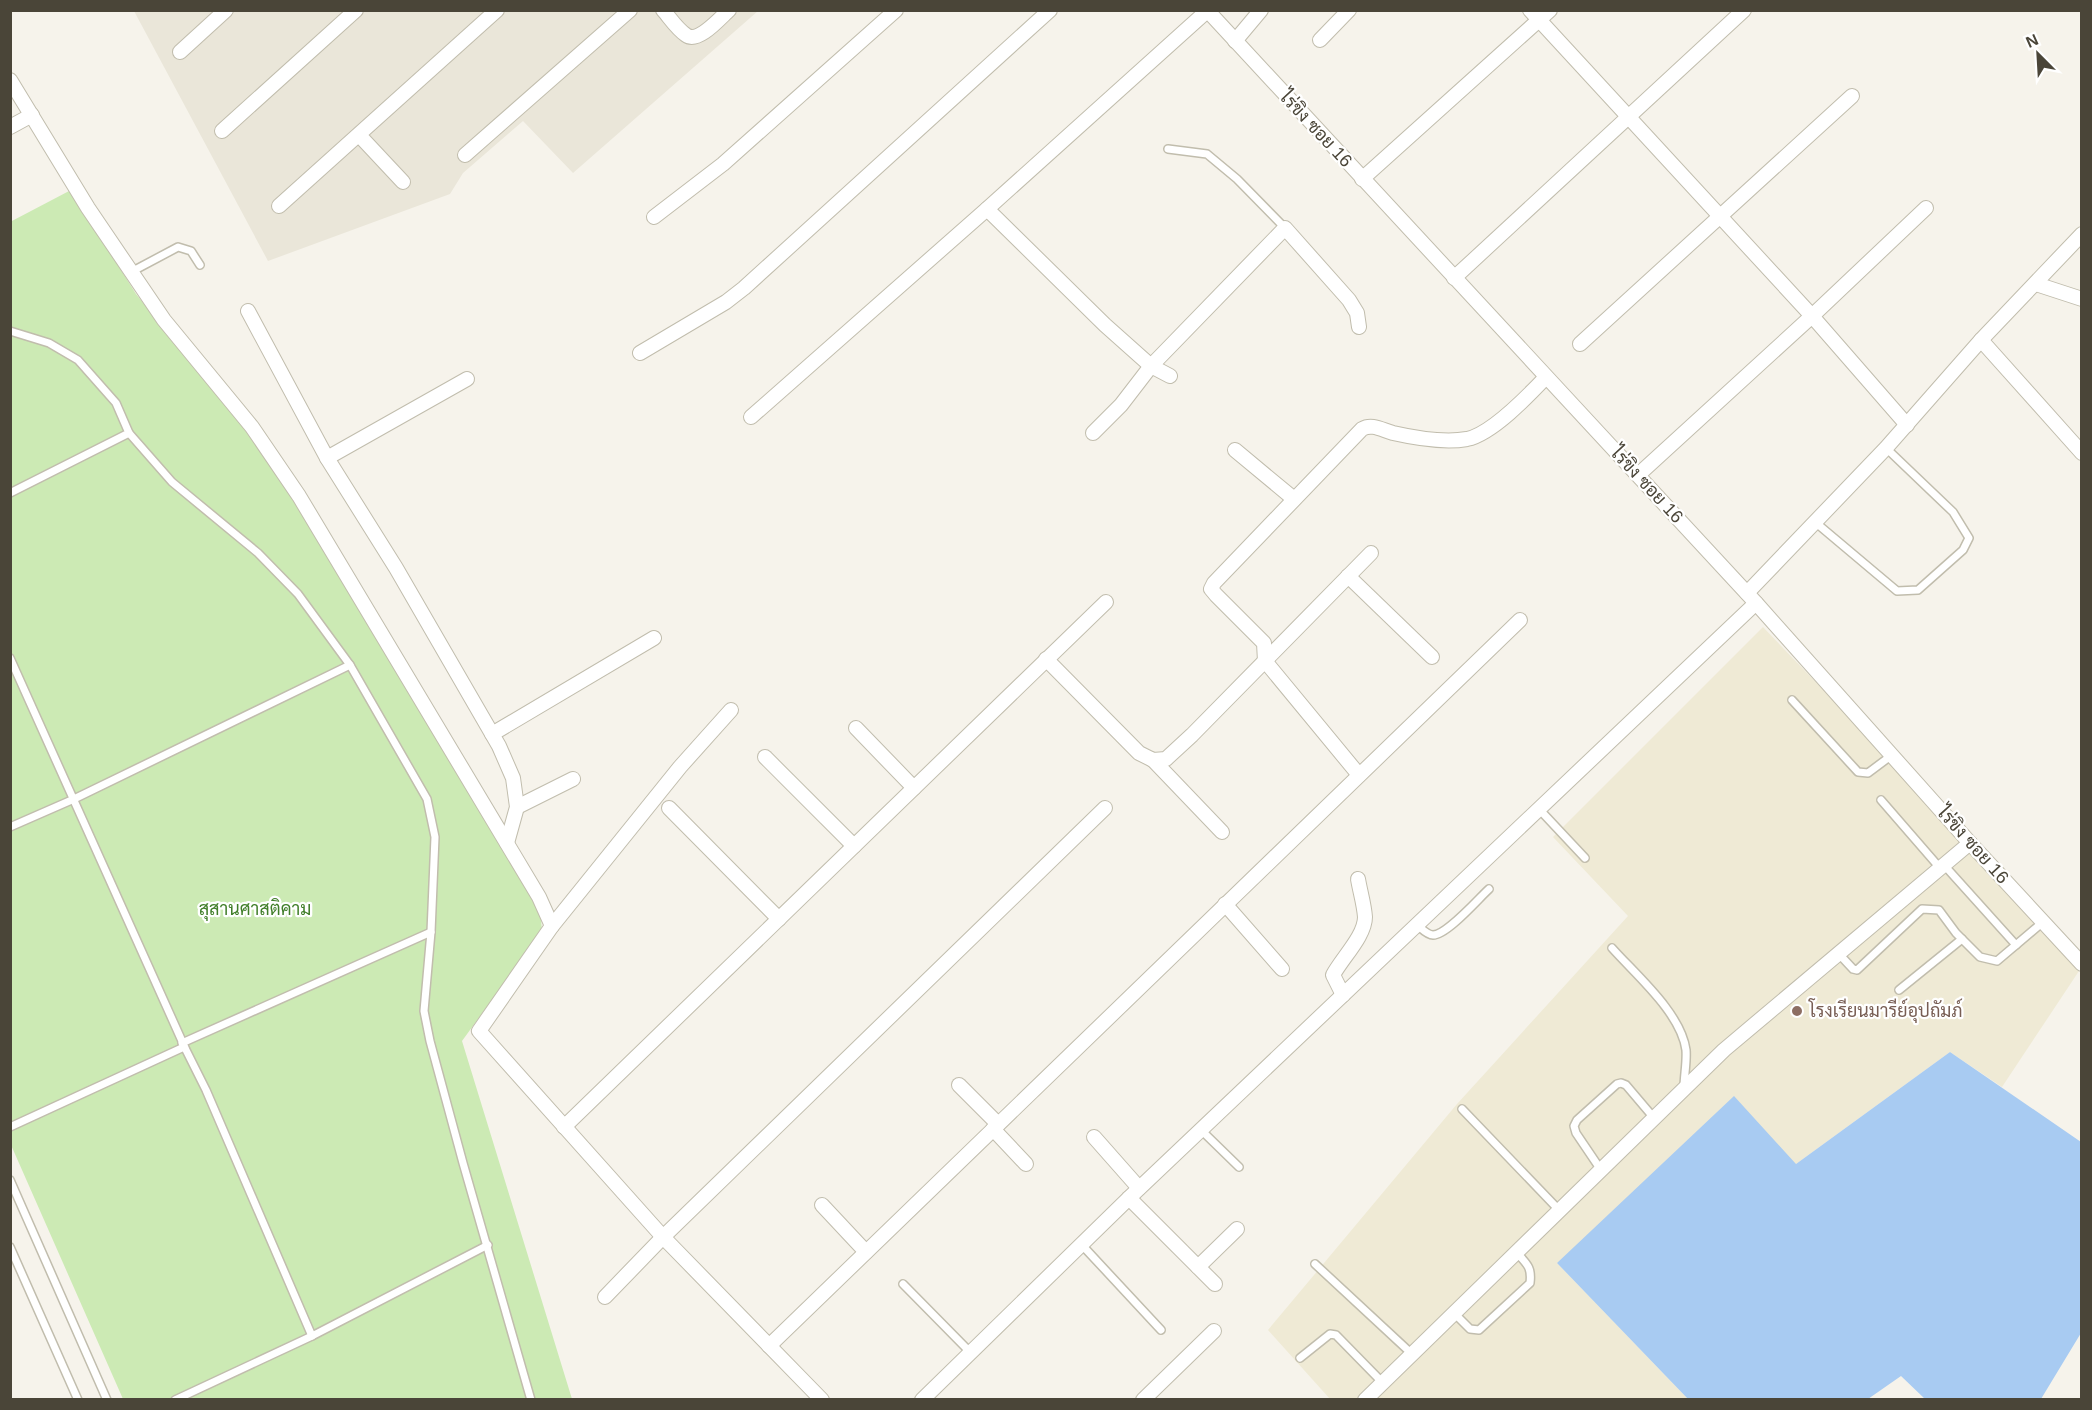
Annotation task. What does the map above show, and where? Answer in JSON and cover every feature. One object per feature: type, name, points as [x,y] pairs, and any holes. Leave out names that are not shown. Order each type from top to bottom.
[{"type":"street","points":[[180,52],[226,10]]},
{"type":"street","points":[[222,131],[356,10]]},
{"type":"street","points":[[279,206],[497,10]]},
{"type":"street","points":[[465,155],[630,10]]},
{"type":"street","points":[[663,10],[687,36],[693,38],[701,35],[729,10]]},
{"type":"street","points":[[654,217],[723,164],[896,10]]},
{"type":"street","points":[[640,353],[726,302],[744,288],[1050,10]]},
{"type":"street","points":[[1235,41],[1261,10]]},
{"type":"street","points":[[1320,40],[1349,10]]},
{"type":"street","points":[[1362,179],[1534,16],[1550,10]]},
{"type":"street","points":[[1454,278],[1744,10]]},
{"type":"street","points":[[751,417],[1207,11]]},
{"type":"street","name":"ไร่ขิง ซอย 16","points":[[1207,11],[1752,598],[1970,843],[2082,964]]},
{"type":"street","points":[[1534,16],[1812,316],[1907,425]]},
{"type":"street","points":[[10,80],[88,208],[164,320],[252,427],[299,496],[539,897],[552,926]]},
{"type":"street","points":[[1580,344],[1852,96]]},
{"type":"street","points":[[10,127],[32,115]]},
{"type":"street","points":[[358,135],[403,182]]},
{"type":"street","points":[[1638,475],[1926,208]]},
{"type":"street","points":[[987,209],[1105,325],[1152,366],[1170,376]]},
{"type":"street","points":[[1093,433],[1121,405],[1152,366],[1285,228],[1349,300],[1357,313],[1359,327]]},
{"type":"street","points":[[922,1400],[1139,1188],[1539,809],[1752,598],[1815,522],[1907,425],[1981,340],[2082,234]]},
{"type":"street","points":[[2036,284],[2082,299]]},
{"type":"street","points":[[248,311],[327,458],[396,568],[492,734],[513,778],[517,807],[507,843]]},
{"type":"street","points":[[1981,340],[2082,453]]},
{"type":"street","points":[[1359,775],[1265,661],[1263,643],[1211,589],[1214,582],[1367,426],[1434,439],[1470,438],[1515,409],[1546,376]]},
{"type":"street","points":[[327,458],[467,379]]},
{"type":"street","points":[[1235,450],[1294,499]]},
{"type":"street","points":[[1153,760],[1166,759],[1192,735],[1371,553]]},
{"type":"street","points":[[1348,576],[1432,657]]},
{"type":"street","points":[[564,1127],[1106,602]]},
{"type":"street","points":[[769,1346],[1520,621]]},
{"type":"street","points":[[492,734],[654,638]]},
{"type":"street","points":[[1046,659],[1139,753],[1153,760],[1222,832]]},
{"type":"street","points":[[731,710],[680,767],[552,926],[479,1031],[663,1237],[822,1400]]},
{"type":"street","points":[[856,728],[914,788]]},
{"type":"street","points":[[765,758],[854,846]]},
{"type":"street","points":[[517,807],[573,779]]},
{"type":"street","points":[[669,808],[778,919]]},
{"type":"street","points":[[605,1297],[663,1237],[1105,808]]},
{"type":"street","points":[[1365,1400],[1724,1050],[1970,843]]},
{"type":"street","points":[[1343,995],[1333,975],[1339,963],[1355,943],[1365,919],[1358,879]]},
{"type":"street","points":[[1225,904],[1282,969]]},
{"type":"street","points":[[959,1085],[1026,1164]]},
{"type":"street","points":[[1094,1137],[1139,1188]]},
{"type":"street","points":[[1129,1198],[1215,1284]]},
{"type":"street","points":[[822,1205],[866,1252]]},
{"type":"street","points":[[1198,1267],[1237,1229]]},
{"type":"street","points":[[1143,1400],[1214,1331]]},
{"type":"lane","points":[[1168,149],[1207,154],[1237,179],[1285,228]]},
{"type":"lane","points":[[131,272],[178,247],[191,251],[200,265]]},
{"type":"lane","points":[[10,331],[49,343],[78,360],[116,403],[129,433],[172,482],[258,553],[298,594],[350,664],[427,799],[435,837],[431,932],[424,1011],[433,1052],[531,1400]]},
{"type":"lane","points":[[10,493],[129,433]]},
{"type":"lane","points":[[1815,522],[1897,591],[1918,590],[1963,550],[1969,538],[1953,512],[1886,448]]},
{"type":"lane","points":[[10,658],[183,1045],[206,1090],[312,1336]]},
{"type":"lane","points":[[10,827],[74,799],[350,664]]},
{"type":"lane","points":[[1792,700],[1858,772],[1868,773],[1892,755]]},
{"type":"lane","points":[[1881,800],[2016,945]]},
{"type":"lane","points":[[1539,809],[1585,858]]},
{"type":"lane","points":[[1417,925],[1430,935],[1445,931],[1489,889]]},
{"type":"lane","points":[[1839,954],[1853,969],[1857,970],[1922,909],[1939,910],[1980,957],[1997,961],[2043,922]]},
{"type":"lane","points":[[10,1127],[431,932]]},
{"type":"lane","points":[[1899,990],[1962,939]]},
{"type":"lane","points":[[1612,948],[1664,1006],[1683,1037],[1686,1052],[1684,1089]]},
{"type":"lane","points":[[1601,1170],[1576,1133],[1574,1126],[1577,1120],[1617,1084],[1621,1083],[1626,1085],[1654,1118]]},
{"type":"lane","points":[[1462,1109],[1559,1210]]},
{"type":"lane","points":[[1201,1130],[1239,1167]]},
{"type":"lane","points":[[10,1180],[107,1400]]},
{"type":"lane","points":[[1081,1244],[1161,1330]]},
{"type":"lane","points":[[175,1400],[312,1336],[488,1245]]},
{"type":"lane","points":[[10,1247],[78,1400]]},
{"type":"lane","points":[[1454,1312],[1470,1329],[1479,1330],[1530,1283],[1531,1272],[1528,1265],[1516,1252]]},
{"type":"lane","points":[[1315,1264],[1412,1354]]},
{"type":"lane","points":[[903,1284],[970,1352]]},
{"type":"lane","points":[[1300,1358],[1330,1334],[1336,1335],[1382,1382]]},
{"type":"shaded area","points":[[134,11],[758,11],[573,173],[523,121],[463,173],[450,194],[268,261]]},
{"type":"shaded area","name":"โรงเรียนมารีย์อุปถัมภ์","points":[[1763,627],[1970,843],[2079,971],[2002,1087],[1950,1052],[1796,1164],[1557,1263],[1688,1399],[1330,1399],[1268,1330],[1457,1104],[1628,916],[1553,837]]},
{"type":"green space","name":"สุสานศาสติคาม","points":[[71,190],[136,294],[274,464],[540,908],[542,931],[462,1041],[572,1399],[123,1399],[11,1145],[10,222]]},
{"type":"water","points":[[1950,1052],[2081,1142],[2081,1333],[2041,1399],[1925,1399],[1901,1376],[1868,1399],[1688,1399],[1557,1263],[1734,1096],[1796,1164]]},
{"type":"place","name":"โรงเรียนมารีย์อุปถัมภ์","points":[[1797,1011]]}]
